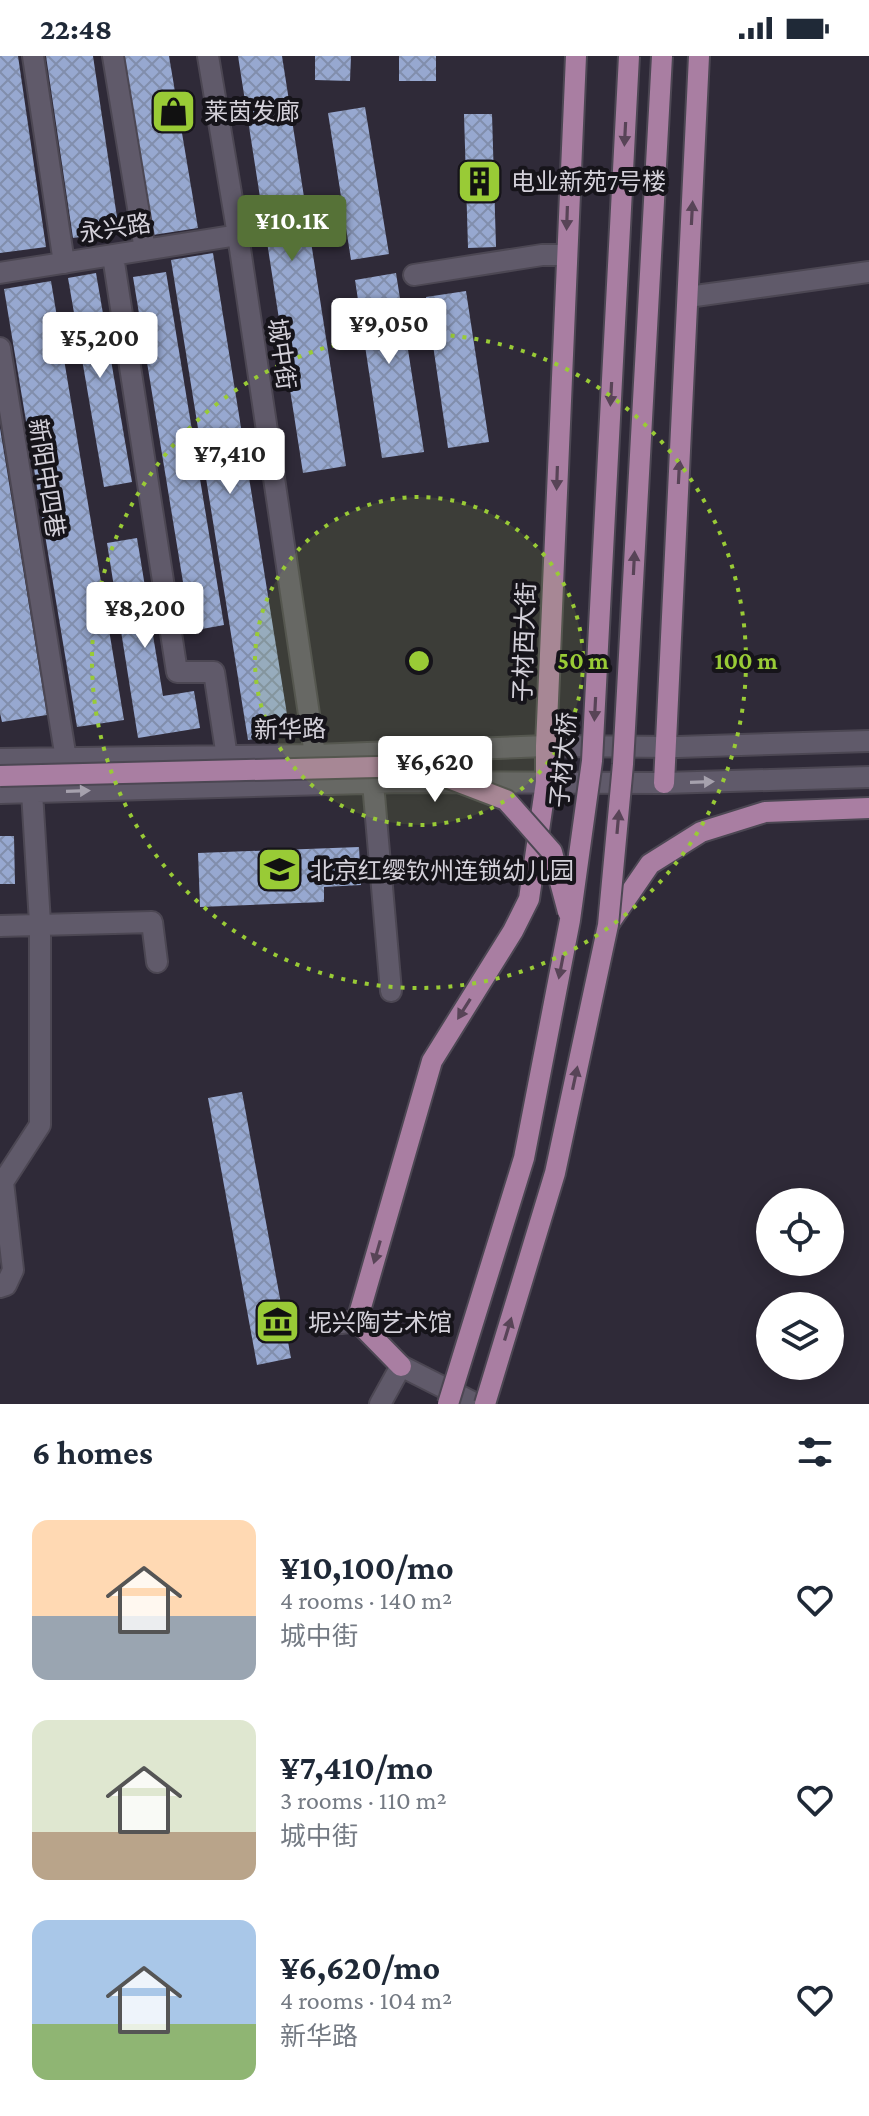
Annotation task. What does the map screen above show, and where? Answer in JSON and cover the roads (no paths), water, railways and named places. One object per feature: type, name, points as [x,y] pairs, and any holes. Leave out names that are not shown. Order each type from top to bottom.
[{"type":"main road","name":"子材西大街","points":[[401,1366],[349,1322],[432,1061],[513,931],[529,899],[546,782],[576,56]]},
{"type":"main road","name":"子材大桥","points":[[448,1404],[524,1158],[570,920],[592,761],[629,56]]},
{"type":"main road","points":[[485,1404],[555,1173],[608,925],[623,764],[662,56]]},
{"type":"main road","points":[[664,783],[699,56]]},
{"type":"main road","points":[[0,776],[417,766],[506,800],[552,852],[570,920]]},
{"type":"main road","points":[[608,925],[650,864],[701,832],[765,812],[869,808]]},
{"type":"street","points":[[33,56],[64,263]]},
{"type":"street","points":[[113,56],[145,250]]},
{"type":"street","name":"城中街","points":[[208,56],[238,235],[315,755]]},
{"type":"street","name":"永兴路","points":[[0,273],[238,235]]},
{"type":"street","points":[[414,275],[542,255],[566,255]]},
{"type":"street","points":[[113,256],[177,672],[214,672],[227,757]]},
{"type":"street","points":[[688,297],[869,272]]},
{"type":"street","name":"新阳中四巷","points":[[0,348],[66,759]]},
{"type":"street","name":"新华路","points":[[0,759],[227,757],[546,746],[869,741]]},
{"type":"street","points":[[0,793],[373,783],[664,783],[869,777]]},
{"type":"street","points":[[373,783],[391,991]]},
{"type":"street","points":[[0,1287],[6,1285],[13,1270],[3,1182],[40,1125],[40,923],[32,792]]},
{"type":"street","points":[[0,926],[152,922],[157,962]]},
{"type":"street","points":[[380,1404],[401,1366],[476,1404]]},
{"type":"place","name":"莱茵发廊","points":[[173,111]]},
{"type":"place","name":"电业新苑7号楼","points":[[480,181]]},
{"type":"place","name":"北京红缨钦州连锁幼儿园","points":[[279,870]]},
{"type":"place","name":"坭兴陶艺术馆","points":[[277,1322]]}]
